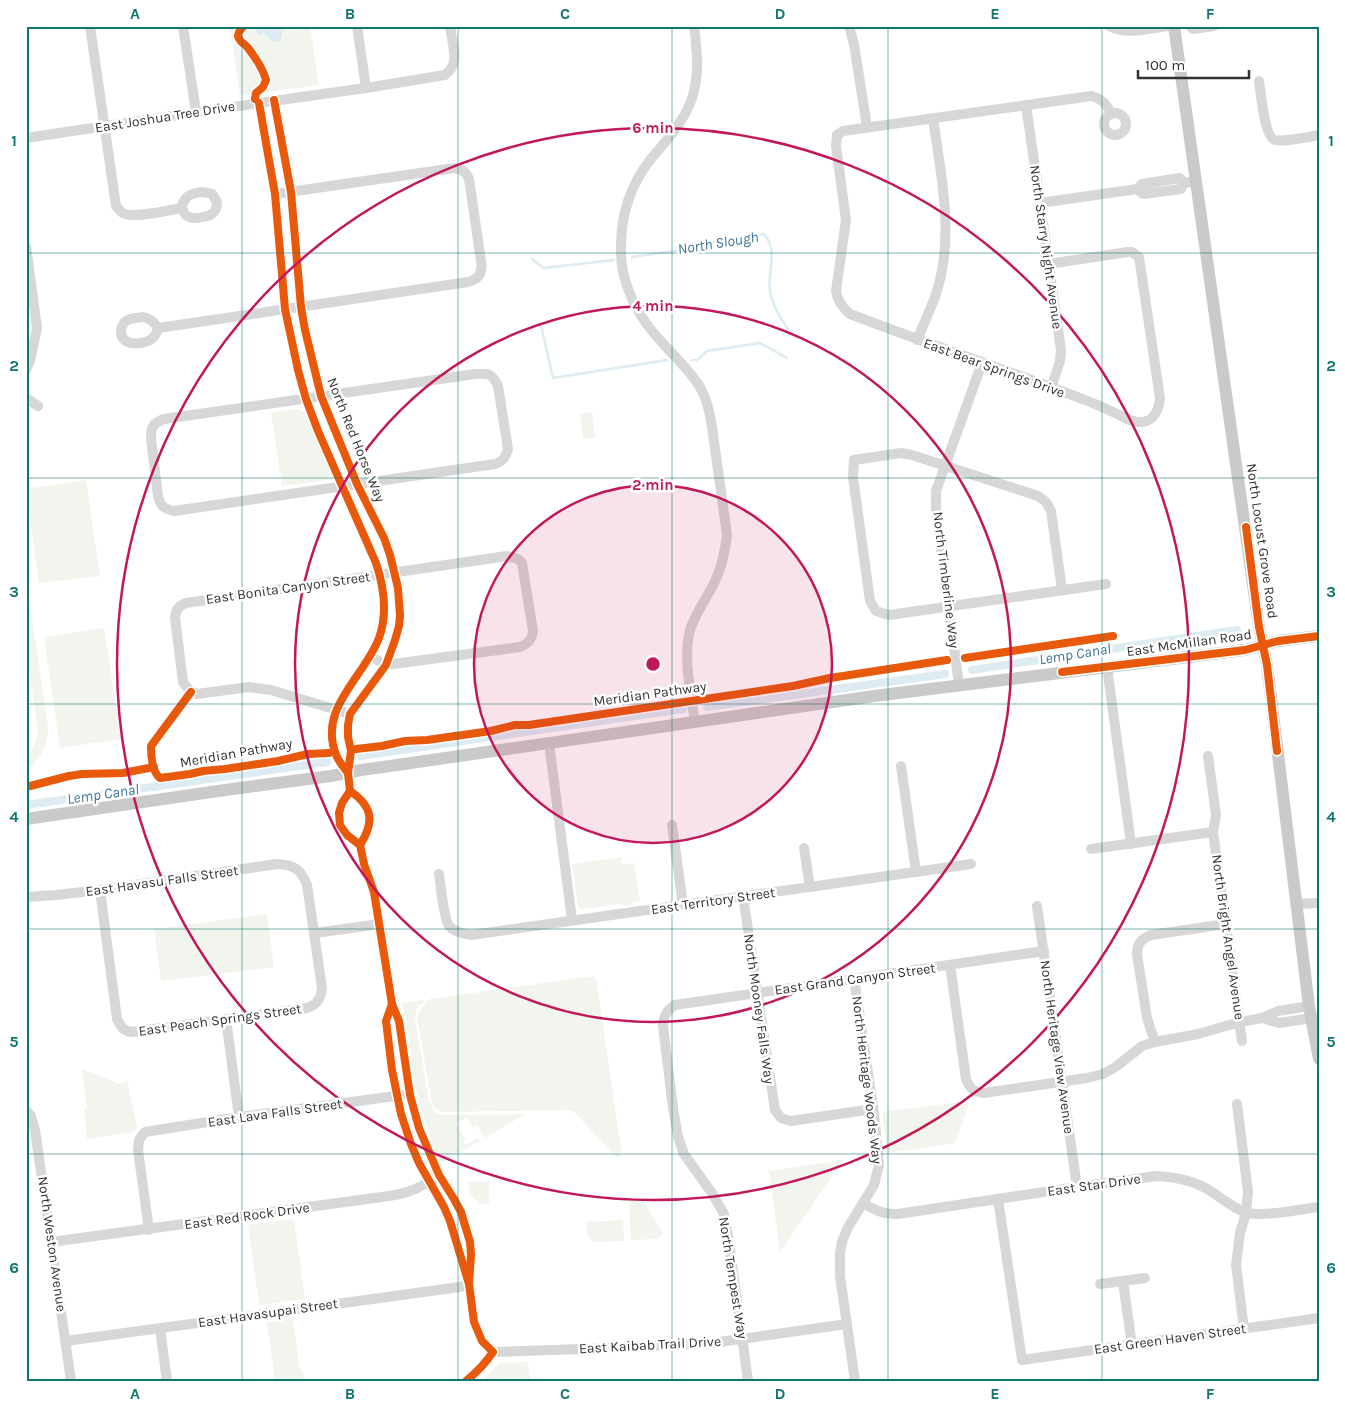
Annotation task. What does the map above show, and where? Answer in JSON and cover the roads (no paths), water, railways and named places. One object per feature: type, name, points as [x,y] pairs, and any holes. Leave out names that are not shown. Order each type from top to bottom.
[{"type":"main road","name":"North Locust Grove Road","points":[[1174,26],[1190,182],[1246,528],[1259,627],[1268,674],[1311,1012],[1319,1060]]},
{"type":"main road","name":"East McMillan Road","points":[[26,819],[874,696],[1245,650],[1278,641],[1319,636]]},
{"type":"street","points":[[90,26],[116,206],[120,212],[134,216],[182,208]]},
{"type":"street","points":[[183,26],[196,112]]},
{"type":"street","points":[[357,26],[366,88]]},
{"type":"street","name":"East Joshua Tree Drive","points":[[26,138],[445,75],[454,64],[450,26]]},
{"type":"street","points":[[694,26],[698,58],[693,96],[679,125],[649,162],[632,190],[623,218],[621,252],[624,277],[638,310],[646,324],[681,361],[700,388],[709,410],[712,427],[727,535],[721,567],[695,618],[689,635],[688,661],[695,722]]},
{"type":"street","points":[[849,26],[854,44],[868,127],[1091,96],[1105,102],[1112,114]]},
{"type":"street","points":[[1109,26],[1116,30],[1131,31],[1168,26]]},
{"type":"street","points":[[1190,26],[1193,29],[1214,26]]},
{"type":"street","points":[[1259,80],[1270,137],[1275,140],[1282,140],[1319,135]]},
{"type":"street","name":"North Red Horse Way","points":[[274,100],[291,192],[301,307],[321,396],[357,484],[384,538],[395,572],[399,595],[400,621],[398,634],[386,665],[350,714]]},
{"type":"street","points":[[258,103],[275,194],[285,309],[306,398],[318,431],[376,563],[384,597],[383,620],[379,638],[358,676],[343,695],[336,710],[333,743],[337,758],[348,773]]},
{"type":"street","name":"North Starry Night Avenue","points":[[1026,105],[1061,350],[1060,361],[1051,388]]},
{"type":"street","points":[[917,340],[936,292],[944,258],[946,215],[933,118]]},
{"type":"street","name":"East Bear Springs Drive","points":[[868,127],[842,131],[837,135],[836,146],[846,220],[836,291],[836,296],[842,307],[850,314],[917,340],[1087,400],[1129,420],[1139,423],[1153,417],[1158,410],[1160,398],[1139,257],[1128,252],[1048,264]]},
{"type":"street","points":[[158,328],[468,282],[476,279],[481,273],[482,261],[472,195],[469,179],[465,172],[454,168],[275,194]]},
{"type":"street","points":[[1040,203],[1137,189],[1142,184],[1180,178],[1190,182]]},
{"type":"street","points":[[26,246],[37,328],[26,370]]},
{"type":"street","name":"North Timberline Way","points":[[959,685],[936,513],[936,491],[982,363]]},
{"type":"street","points":[[475,374],[491,375],[498,386],[508,448],[507,454],[504,459],[495,464],[342,487],[174,511],[166,509],[161,505],[158,497],[151,438],[151,431],[156,422],[164,419],[321,396],[475,374]]},
{"type":"street","points":[[26,398],[38,406]]},
{"type":"street","points":[[1062,590],[1051,511],[1046,502],[1038,496],[912,454],[901,453],[854,460],[853,477],[870,601],[876,611],[889,615],[1106,584]]},
{"type":"street","name":"East Bonita Canyon Street","points":[[336,710],[271,690],[249,687],[197,694],[188,690],[183,682],[175,618],[178,608],[186,603],[507,556],[518,559],[522,563],[533,632],[530,641],[520,647],[386,665]]},
{"type":"street","points":[[370,656],[386,665]]},
{"type":"street","points":[[1107,667],[1130,844]]},
{"type":"street","points":[[336,710],[350,714],[348,725],[351,751],[348,773],[350,792],[342,803],[339,813],[340,825],[346,835],[360,845]]},
{"type":"street","points":[[549,743],[572,920]]},
{"type":"street","name":"North Bright Angel Avenue","points":[[1208,756],[1216,815],[1213,832],[1242,1041]]},
{"type":"street","points":[[901,766],[916,872]]},
{"type":"street","points":[[350,792],[362,800],[369,812],[369,827],[360,845],[364,864],[374,892],[392,1004],[399,1021],[410,1095],[418,1128],[439,1175],[461,1212],[470,1242],[469,1284]]},
{"type":"street","points":[[672,825],[683,905]]},
{"type":"street","points":[[1091,849],[1213,832]]},
{"type":"street","points":[[804,848],[810,887]]},
{"type":"street","name":"East Havasu Falls Street","points":[[26,897],[56,896],[277,864],[288,865],[298,869],[304,876],[315,933]]},
{"type":"street","name":"East Territory Street","points":[[439,874],[449,926],[463,934],[471,935],[971,864]]},
{"type":"street","name":"East Peach Springs Street","points":[[100,890],[117,1019],[121,1028],[126,1031],[132,1032],[314,1006],[319,1002],[322,995],[315,933]]},
{"type":"street","name":"North Mooney Falls Way","points":[[743,896],[773,1107],[781,1118],[791,1121],[873,1109]]},
{"type":"street","points":[[1297,904],[1319,903]]},
{"type":"street","name":"North Heritage View Avenue","points":[[1038,906],[1077,1187]]},
{"type":"street","points":[[315,933],[380,924]]},
{"type":"street","points":[[1154,1042],[1145,1007],[1137,954],[1138,943],[1150,935],[1226,924]]},
{"type":"street","name":"East Grand Canyon Street","points":[[668,1010],[675,1005],[1044,951]]},
{"type":"street","points":[[950,965],[966,1079],[973,1091],[984,1093],[1103,1074],[1117,1066],[1142,1046],[1154,1042],[1198,1034],[1262,1018],[1278,1010],[1311,1012]]},
{"type":"street","name":"North Heritage Woods Way","points":[[854,979],[880,1166],[874,1185],[847,1229],[840,1253],[840,1276],[854,1381]]},
{"type":"street","points":[[392,1004],[386,1022],[401,1114],[411,1144],[450,1221],[469,1284],[474,1322],[482,1341],[493,1352],[477,1372],[466,1381]]},
{"type":"street","name":"North Tempest Way","points":[[668,1010],[664,1016],[664,1026],[678,1137],[684,1154],[712,1193],[724,1214],[748,1381]]},
{"type":"street","points":[[226,1019],[239,1117]]},
{"type":"street","name":"East Lava Falls Street","points":[[149,1230],[138,1150],[139,1140],[145,1132],[239,1117],[410,1095]]},
{"type":"street","points":[[1237,1104],[1248,1192],[1236,1265],[1244,1329]]},
{"type":"street","name":"North Weston Avenue","points":[[26,1110],[31,1116],[35,1130],[71,1381]]},
{"type":"street","name":"East Red Rock Drive","points":[[51,1242],[406,1194],[430,1182],[439,1175]]},
{"type":"street","name":"East Star Drive","points":[[863,1203],[876,1211],[889,1215],[1149,1177],[1166,1177],[1196,1183],[1246,1213],[1266,1214],[1319,1207]]},
{"type":"street","name":"East Green Haven Street","points":[[998,1199],[1022,1360],[1319,1318]]},
{"type":"street","points":[[1100,1284],[1145,1278]]},
{"type":"street","points":[[1123,1282],[1132,1345]]},
{"type":"street","name":"East Havasupai Street","points":[[66,1341],[469,1284]]},
{"type":"street","name":"East Kaibab Trail Drive","points":[[493,1352],[698,1344],[847,1324]]},
{"type":"street","points":[[160,1328],[167,1381]]},
{"type":"waterway","name":"North Slough","points":[[632,257],[696,248],[705,243],[764,234],[771,247],[772,254],[769,284],[771,296],[777,311],[788,329]]},
{"type":"waterway","name":"North Slough","points":[[532,259],[543,268],[614,260]]},
{"type":"waterway","name":"North Slough","points":[[541,325],[553,378],[667,360]]},
{"type":"waterway","name":"North Slough","points":[[692,360],[697,360],[707,351],[760,343],[787,358]]},
{"type":"waterway","name":"Lemp Canal","points":[[972,670],[1237,630]]},
{"type":"waterway","name":"Lemp Canal","points":[[707,707],[945,674]]},
{"type":"waterway","name":"Lemp Canal","points":[[361,756],[683,709]]},
{"type":"waterway","name":"Lemp Canal","points":[[26,805],[327,762]]}]
